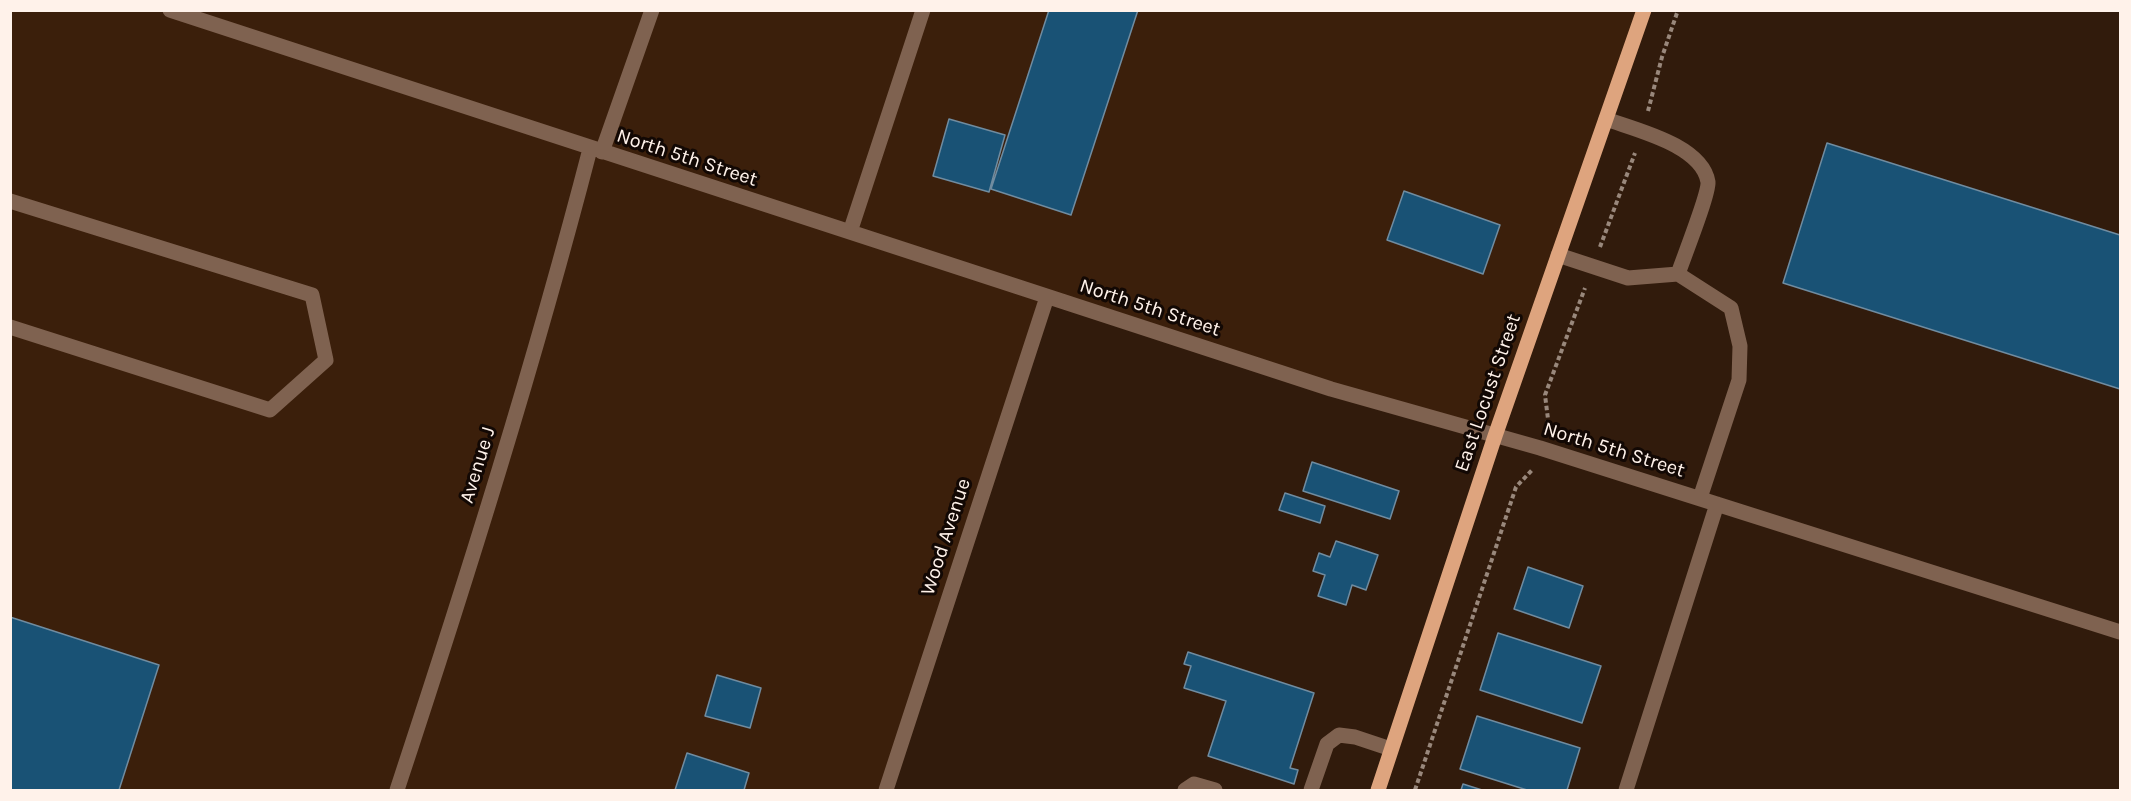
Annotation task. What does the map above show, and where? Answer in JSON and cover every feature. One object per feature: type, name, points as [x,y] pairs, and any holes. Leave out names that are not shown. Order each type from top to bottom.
[{"type":"main road","name":"East Locust Street","points":[[1378,790],[1495,436],[1644,10]]},
{"type":"street","name":"North 5th Street","points":[[170,10],[1331,389],[1540,448],[2121,632]]},
{"type":"street","name":"Avenue J","points":[[397,790],[447,639],[596,150],[652,10]]},
{"type":"street","points":[[849,232],[923,10]]},
{"type":"street","points":[[1606,119],[1676,145],[1700,164],[1708,183],[1678,274]]},
{"type":"street","points":[[10,201],[312,295],[326,360],[270,410],[10,327]]},
{"type":"street","points":[[1558,255],[1628,278],[1678,274],[1731,308],[1740,346],[1740,380],[1700,498]]},
{"type":"street","name":"Wood Avenue","points":[[886,790],[1047,297]]},
{"type":"street","points":[[1626,790],[1717,504]]},
{"type":"street","points":[[1311,790],[1327,744],[1339,735],[1355,737],[1391,749]]},
{"type":"street","points":[[1185,790],[1194,784],[1215,790]]},
{"type":"path","points":[[1415,790],[1516,487],[1531,474],[1540,448],[1548,419],[1545,395],[1642,132],[1662,57],[1678,10]]},
{"type":"shaded area","points":[[10,11],[1644,11],[1495,436],[1047,297],[886,790],[11,790]]},
{"type":"building","points":[[1049,10],[1138,10],[1071,215],[991,189]]},
{"type":"building","points":[[949,119],[1005,135],[989,192],[933,176]]},
{"type":"building","points":[[1827,143],[2120,235],[2120,389],[1783,283]]},
{"type":"building","points":[[1404,191],[1500,225],[1483,274],[1387,240]]},
{"type":"building","points":[[1312,462],[1399,491],[1390,519],[1303,491]]},
{"type":"building","points":[[1285,493],[1325,506],[1320,523],[1279,510]]},
{"type":"building","points":[[1336,541],[1378,555],[1366,590],[1352,585],[1346,605],[1318,596],[1325,575],[1313,571],[1319,553],[1330,557]]},
{"type":"building","points":[[1528,567],[1583,586],[1569,628],[1514,609]]},
{"type":"building","points":[[10,617],[159,665],[119,790],[10,790]]},
{"type":"building","points":[[1498,633],[1601,666],[1582,723],[1480,690]]},
{"type":"building","points":[[1188,652],[1314,693],[1290,768],[1298,770],[1294,784],[1208,756],[1226,701],[1184,688],[1191,666],[1184,664]]},
{"type":"building","points":[[717,675],[761,688],[750,728],[705,716]]},
{"type":"building","points":[[1477,716],[1580,748],[1567,790],[1527,790],[1460,769]]},
{"type":"building","points":[[687,753],[749,773],[744,790],[675,790]]},
{"type":"building","points":[[1463,784],[1482,790],[1461,790]]}]
